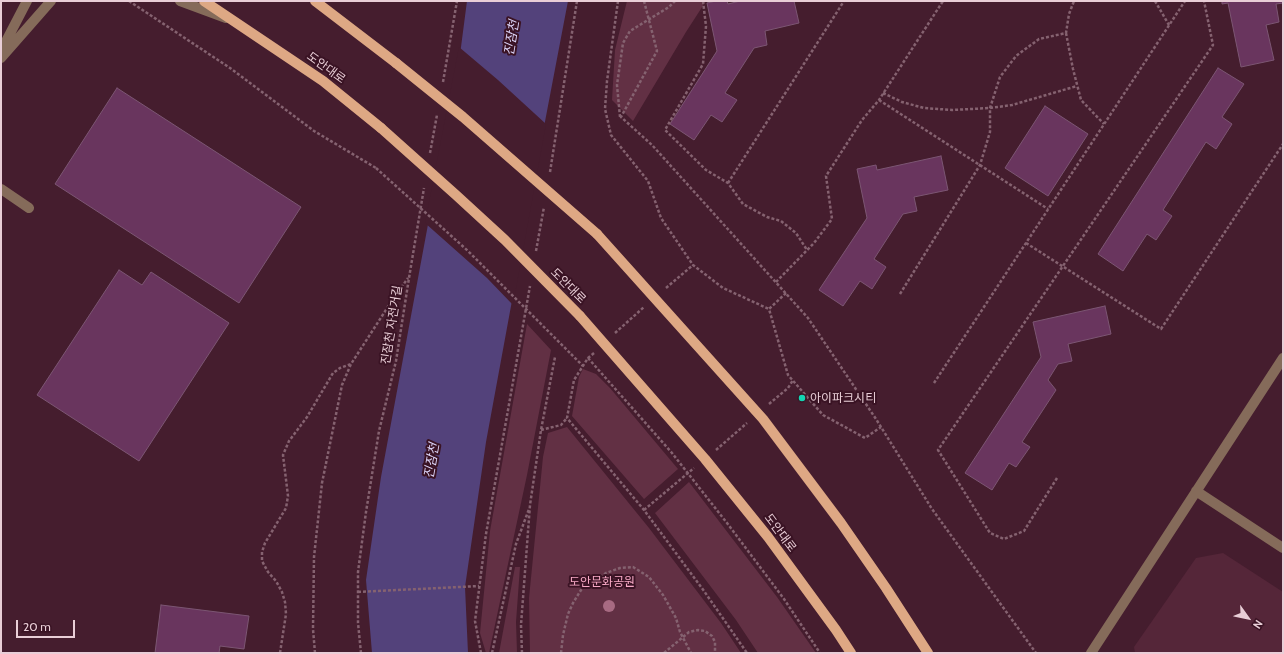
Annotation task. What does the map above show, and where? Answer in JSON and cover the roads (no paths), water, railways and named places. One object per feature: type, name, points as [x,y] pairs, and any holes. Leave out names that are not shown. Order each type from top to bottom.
[{"type":"main road","name":"도안대로","points":[[204,1],[323,81],[381,128],[505,240],[580,316],[705,460],[768,537],[851,653]]},
{"type":"main road","points":[[315,1],[396,63],[469,122],[597,234],[758,414],[841,523],[928,652]]},
{"type":"street","points":[[1,50],[27,1]]},
{"type":"street","points":[[1,58],[51,1]]},
{"type":"street","points":[[180,1],[238,23]]},
{"type":"street","points":[[1,189],[29,208]]},
{"type":"street","points":[[1091,653],[1283,358]]},
{"type":"street","points":[[1196,491],[1283,548]]},
{"type":"water","name":"진잠천","points":[[467,1],[568,1],[486,442],[465,587],[468,653],[372,653],[366,580],[381,477],[461,47]]},
{"type":"place","name":"아이파크시티","points":[[802,398]]},
{"type":"park label","name":"도안문화공원","points":[[602,582]]}]
